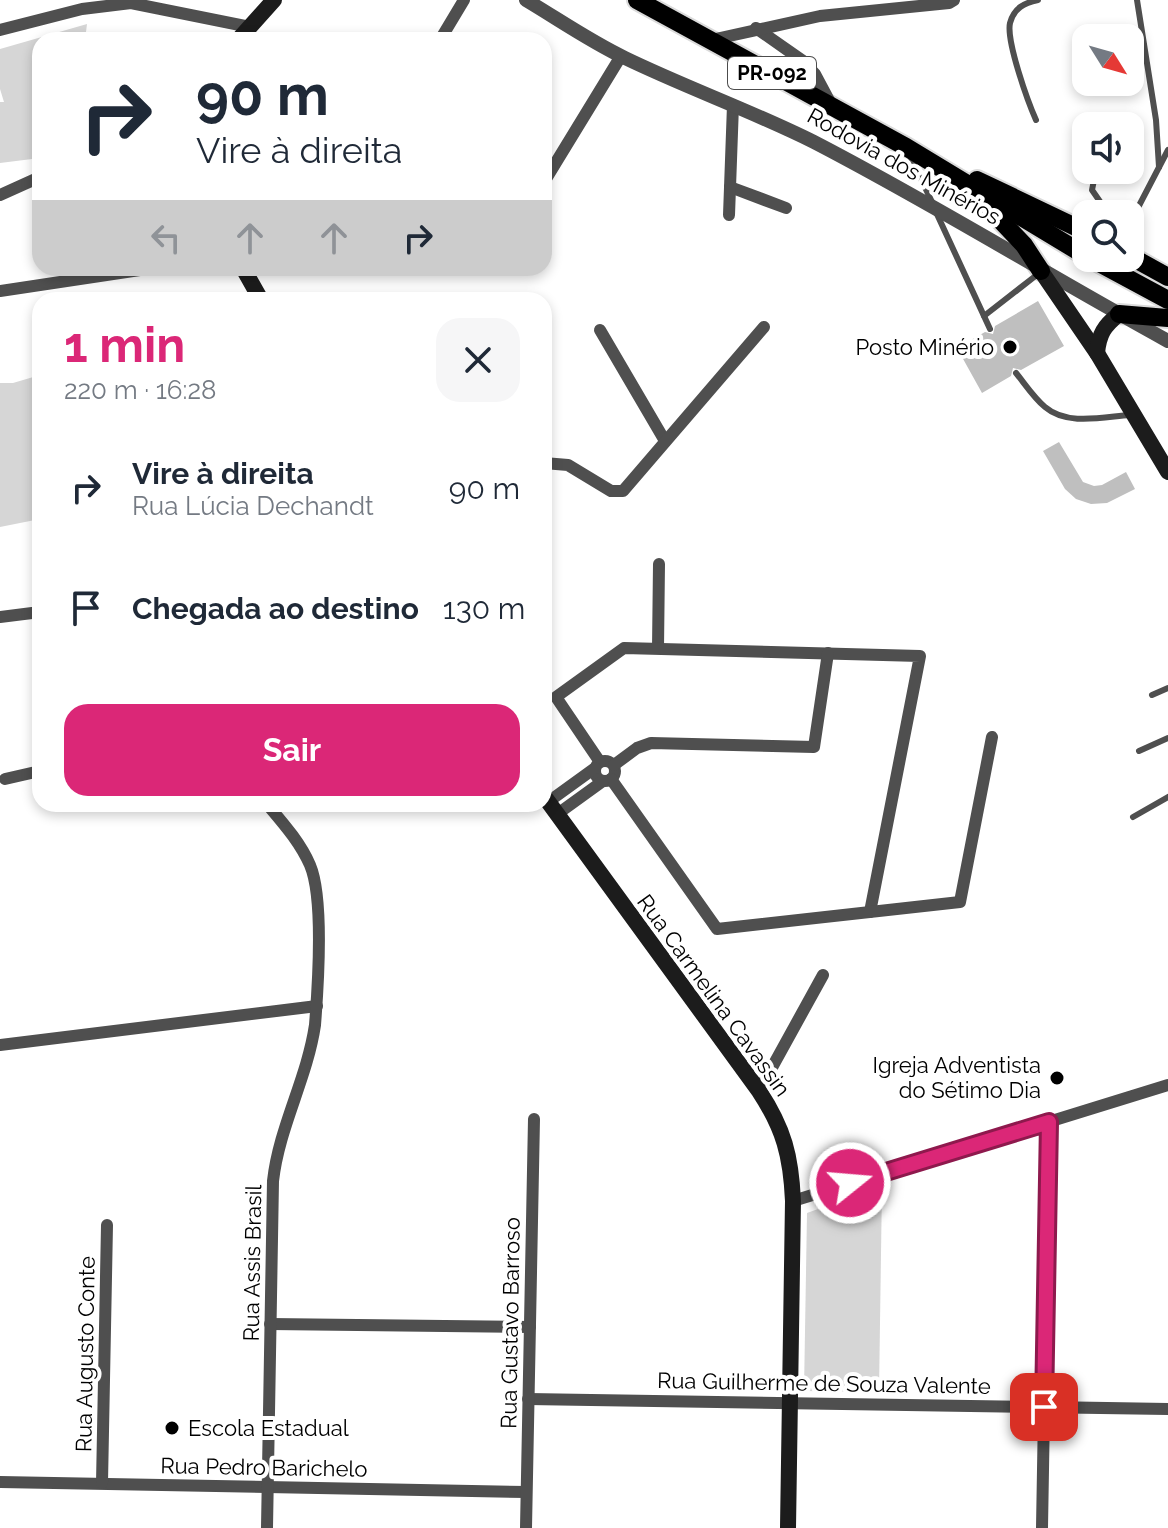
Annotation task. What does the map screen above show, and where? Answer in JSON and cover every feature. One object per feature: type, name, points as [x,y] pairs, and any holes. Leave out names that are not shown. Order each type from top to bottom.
[{"type":"main road","points":[[246,32],[274,0]]},
{"type":"main road","name":"Rodovia dos Minérios","points":[[637,0],[906,147],[1072,248]]},
{"type":"main road","name":"Rodovia dos Minérios","points":[[906,147],[1072,225]]},
{"type":"main road","points":[[956,178],[1010,229],[1041,271],[1097,353],[1168,472]]},
{"type":"main road","points":[[1041,271],[1059,241],[1072,232]]},
{"type":"main road","points":[[1144,263],[1163,273]]},
{"type":"main road","name":"Rodovia dos Minérios","points":[[1116,272],[1168,300]]},
{"type":"main road","points":[[1097,353],[1099,336],[1105,325],[1119,314],[1168,318]]},
{"type":"main road","name":"Rua Carmelina Cavassin","points":[[552,808],[759,1091],[782,1131],[789,1153],[793,1201],[788,1528]]},
{"type":"street","points":[[445,32],[464,0]]},
{"type":"street","name":"Rodovia dos Minérios","points":[[526,0],[621,56],[810,140],[933,206],[1041,271],[1168,341]]},
{"type":"street","points":[[711,40],[820,16],[954,0]]},
{"type":"street","points":[[0,30],[82,9],[131,3],[237,32]]},
{"type":"street","points":[[756,28],[809,67],[833,107]]},
{"type":"street","points":[[552,169],[621,56]]},
{"type":"street","points":[[729,215],[733,105]]},
{"type":"street","points":[[0,195],[32,181]]},
{"type":"street","points":[[730,187],[786,208]]},
{"type":"street","points":[[0,291],[100,276]]},
{"type":"street","points":[[552,464],[568,465],[611,491],[619,492],[764,327]]},
{"type":"street","points":[[600,330],[665,441]]},
{"type":"street","points":[[658,648],[659,564]]},
{"type":"street","points":[[0,617],[32,613]]},
{"type":"street","points":[[870,912],[920,656],[658,648],[619,650],[556,697],[598,765],[595,775],[607,780],[717,929],[870,912],[960,902],[992,737]]},
{"type":"street","points":[[614,765],[637,748],[651,743],[814,747],[828,653]]},
{"type":"street","points":[[552,802],[606,760],[614,765],[615,771],[607,780],[552,803]]},
{"type":"street","points":[[5,779],[32,773]]},
{"type":"street","name":"Rua Assis Brasil","points":[[267,1528],[275,1159],[312,1044],[317,1006],[316,884],[302,849],[273,812]]},
{"type":"street","points":[[759,1091],[823,975]]},
{"type":"street","points":[[0,1045],[317,1006]]},
{"type":"street","points":[[793,1201],[1168,1085]]},
{"type":"street","name":"Rua Gustavo Barroso","points":[[526,1528],[534,1119]]},
{"type":"street","points":[[1042,1528],[1049,1122]]},
{"type":"street","name":"Rua Augusto Conte","points":[[102,1483],[107,1225]]},
{"type":"street","points":[[270,1324],[530,1327]]},
{"type":"street","name":"Rua Guilherme de Souza Valente","points":[[528,1399],[1168,1409]]},
{"type":"street","name":"Rua Pedro Barichelo","points":[[0,1482],[526,1492]]},
{"type":"lane","points":[[1036,120],[1024,93],[1009,25],[1016,10],[1026,2],[1038,0]]},
{"type":"lane","points":[[1137,0],[1156,120],[1159,167]]},
{"type":"lane","points":[[906,147],[990,329]]},
{"type":"lane","points":[[1142,200],[1168,150]]},
{"type":"lane","points":[[984,316],[1041,271]]},
{"type":"lane","points":[[1016,373],[1044,407],[1057,415],[1074,419],[1134,415]]},
{"type":"lane","points":[[1152,695],[1168,688]]},
{"type":"lane","points":[[1139,751],[1168,738]]},
{"type":"lane","points":[[1133,817],[1168,797]]},
{"type":"shaded area","points":[[87,24],[86,32],[59,32]]},
{"type":"shaded area","points":[[32,40],[32,159],[0,163],[0,102],[4,102],[0,89],[0,49]]},
{"type":"shaded area","points":[[32,377],[32,521],[0,527],[0,383]]},
{"type":"shaded area","points":[[882,1186],[879,1392],[804,1391],[807,1213]]},
{"type":"building","name":"Posto Minério","points":[[1038,301],[1064,346],[1021,370],[1013,368],[1011,376],[982,393],[957,348],[985,332],[993,334],[995,326]]},
{"type":"building","points":[[1059,442],[1083,482],[1102,485],[1126,472],[1135,489],[1107,503],[1091,504],[1076,499],[1065,489],[1043,451]]},
{"type":"place","name":"Posto Minério","points":[[1010,347]]},
{"type":"place","name":"Igreja Adventista do Sétimo Dia","points":[[1057,1078]]},
{"type":"place","name":"Escola Estadual","points":[[172,1428]]},
{"type":"route","points":[[850,1183],[1049,1122],[1044,1407]]}]
